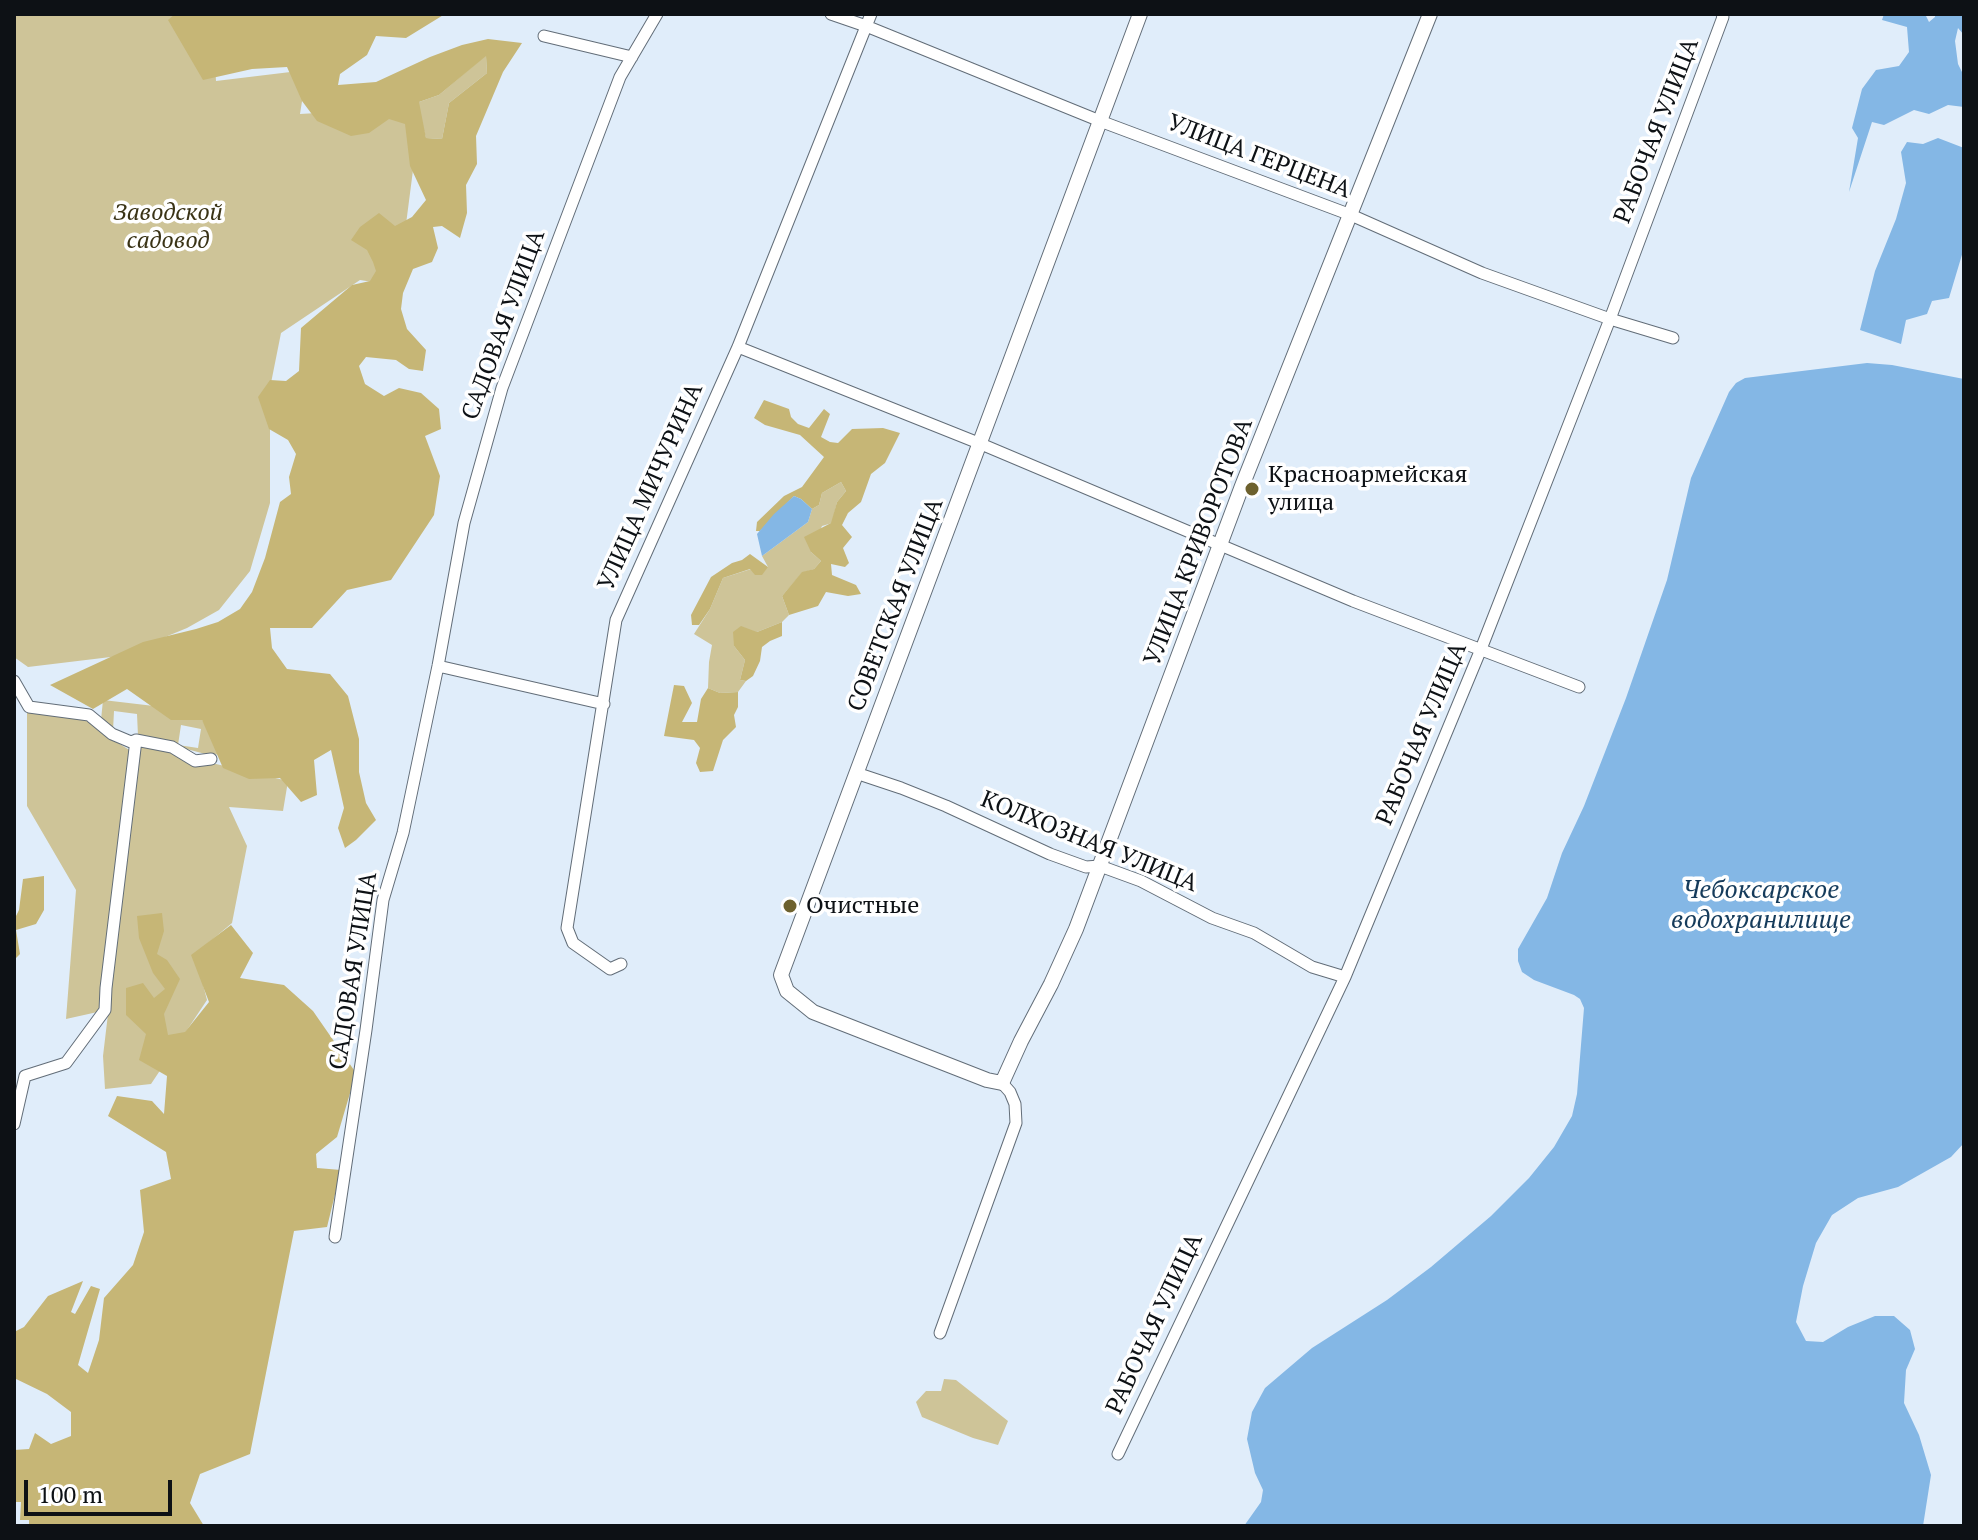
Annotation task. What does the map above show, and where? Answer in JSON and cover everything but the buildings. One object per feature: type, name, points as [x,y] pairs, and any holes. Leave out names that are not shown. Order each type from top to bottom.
[{"type":"street","name":"САДОВАЯ УЛИЦА","points":[[335,1237],[383,900],[403,833],[464,523],[502,388],[620,77],[657,14]]},
{"type":"street","name":"УЛИЦА ГЕРЦЕНА","points":[[831,14],[1100,121],[1351,215],[1482,273],[1673,338]]},
{"type":"street","name":"УЛИЦА МИЧУРИНА","points":[[621,964],[610,969],[573,943],[567,928],[616,620],[738,347],[871,14]]},
{"type":"street","name":"СОВЕТСКАЯ УЛИЦА","points":[[1002,1083],[987,1080],[813,1012],[787,991],[781,975],[1140,14]]},
{"type":"street","name":"УЛИЦА КРИВОРОТОВА","points":[[1002,1083],[1051,984],[1100,866],[1220,545],[1430,14]]},
{"type":"street","name":"РАБОЧАЯ УЛИЦА","points":[[1118,1454],[1345,977],[1481,649],[1610,319],[1722,14]]},
{"type":"street","points":[[544,36],[632,57]]},
{"type":"street","points":[[738,347],[981,444],[1353,601],[1579,687]]},
{"type":"street","points":[[438,666],[604,704]]},
{"type":"street","points":[[14,681],[29,707],[89,715],[112,734],[131,742],[136,740],[172,747],[195,761],[211,759]]},
{"type":"street","points":[[14,1124],[25,1076],[66,1063],[105,1010],[136,740]]},
{"type":"street","name":"КОЛХОЗНАЯ УЛИЦА","points":[[856,773],[931,800],[1050,854],[1086,867],[1100,866],[1141,881],[1212,918],[1254,933],[1312,967],[1345,977]]},
{"type":"street","points":[[940,1333],[1016,1123],[1015,1104],[1002,1083]]},
{"type":"green space","name":"Заводской садовод","points":[[14,14],[212,14],[216,81],[307,70],[300,114],[419,107],[419,102],[439,95],[486,55],[487,73],[449,103],[442,139],[426,138],[420,116],[398,286],[360,280],[281,333],[270,388],[270,503],[250,571],[219,610],[187,628],[119,656],[28,667],[14,657]]},
{"type":"green space","points":[[841,482],[846,491],[837,502],[832,523],[822,526],[811,552],[821,561],[814,569],[802,573],[782,596],[789,615],[782,622],[734,646],[745,660],[740,680],[746,681],[738,692],[720,693],[708,688],[712,645],[694,634],[710,609],[723,578],[768,567],[762,556],[808,522],[812,509],[819,505],[822,493]]},
{"type":"green space","points":[[103,700],[154,706],[200,717],[225,754],[209,755],[138,736],[137,714],[114,711],[113,731],[101,720]],"holes":[[[181,725],[201,729],[198,748],[178,745]]]},
{"type":"green space","points":[[49,711],[83,716],[102,733],[131,751],[102,1011],[66,1019],[76,890],[27,806],[27,713]]},
{"type":"green space","points":[[140,745],[180,753],[194,765],[216,764],[288,781],[283,811],[229,807],[247,846],[232,923],[195,954],[207,1000],[151,1084],[105,1089],[103,1056]]},
{"type":"green space","points":[[944,1379],[956,1380],[1008,1421],[998,1445],[922,1417],[916,1402],[926,1391],[941,1391]]},
{"type":"shaded area","points":[[175,14],[445,14],[406,38],[376,36],[367,55],[340,74],[338,85],[376,82],[430,57],[488,39],[522,43],[503,72],[476,136],[477,164],[466,185],[467,213],[460,238],[442,226],[433,227],[438,248],[432,262],[413,269],[403,293],[401,309],[407,329],[426,350],[423,371],[409,369],[396,360],[366,357],[359,366],[365,384],[384,396],[399,388],[421,393],[439,409],[441,429],[425,436],[440,476],[434,515],[391,580],[347,590],[312,628],[270,628],[272,648],[287,669],[330,674],[348,696],[359,739],[359,772],[366,803],[376,820],[345,848],[338,828],[344,808],[331,750],[314,760],[317,795],[301,802],[280,778],[249,779],[223,768],[202,720],[171,720],[127,689],[93,709],[50,685],[143,642],[218,622],[240,609],[252,592],[265,558],[280,502],[291,494],[289,477],[296,454],[288,440],[269,429],[258,397],[270,380],[286,381],[299,371],[301,328],[352,285],[370,281],[376,271],[367,250],[351,240],[360,227],[379,213],[395,226],[412,217],[426,200],[410,166],[405,124],[389,119],[369,133],[351,136],[317,121],[302,101],[287,67],[252,69],[203,80],[168,20]],"holes":[[[486,56],[487,73],[449,103],[442,139],[426,138],[419,102],[439,95]]]},
{"type":"shaded area","points":[[764,400],[789,409],[791,417],[798,424],[809,428],[824,409],[830,414],[821,437],[830,442],[838,443],[852,429],[883,428],[900,433],[885,463],[871,474],[861,502],[848,513],[842,525],[852,537],[843,548],[849,563],[845,567],[831,564],[832,575],[856,585],[861,594],[848,596],[826,592],[818,606],[789,615],[782,596],[802,572],[814,569],[821,561],[811,552],[804,537],[831,523],[837,502],[846,491],[841,482],[822,493],[819,505],[812,509],[794,496],[760,531],[756,531],[757,522],[784,496],[802,487],[824,457],[800,435],[765,425],[754,418]]},
{"type":"shaded area","points":[[750,554],[768,567],[762,575],[755,575],[750,569],[723,578],[710,609],[699,625],[692,625],[691,615],[711,577]]},
{"type":"shaded area","points":[[782,622],[782,636],[762,647],[753,676],[746,681],[740,680],[745,660],[734,646],[733,632],[741,626],[757,632]]},
{"type":"shaded area","points":[[674,685],[684,686],[692,703],[682,722],[697,722],[701,699],[708,688],[720,693],[738,692],[738,707],[734,715],[736,727],[723,740],[713,771],[700,772],[696,763],[700,748],[694,740],[664,736]]},
{"type":"shaded area","points":[[44,876],[44,910],[36,924],[16,930],[20,954],[14,960],[14,920],[19,910],[23,879]]},
{"type":"shaded area","points":[[162,913],[164,931],[157,954],[167,960],[180,979],[164,1014],[168,1035],[185,1032],[209,1002],[191,955],[231,925],[253,953],[240,978],[284,985],[313,1011],[356,1073],[337,1137],[316,1154],[317,1168],[341,1170],[327,1227],[294,1231],[250,1454],[200,1474],[190,1503],[204,1526],[29,1526],[29,1520],[20,1520],[21,1502],[14,1502],[14,1450],[29,1449],[35,1433],[51,1444],[71,1436],[71,1412],[47,1394],[14,1378],[14,1332],[24,1327],[48,1296],[83,1281],[71,1312],[75,1314],[91,1286],[100,1289],[78,1365],[88,1373],[99,1340],[104,1298],[133,1265],[144,1232],[140,1190],[171,1179],[166,1152],[108,1116],[117,1096],[152,1101],[164,1114],[167,1076],[139,1060],[146,1034],[126,1015],[126,988],[143,983],[154,998],[165,989],[153,973],[139,938],[137,916]]},
{"type":"water","points":[[1884,14],[1925,14],[1929,22],[1935,14],[1964,14],[1964,35],[1958,28],[1955,41],[1958,64],[1964,76],[1964,107],[1948,105],[1929,114],[1914,110],[1884,125],[1872,122],[1849,192],[1858,138],[1852,128],[1862,89],[1876,70],[1899,66],[1909,52],[1907,27],[1882,20]]},
{"type":"water","points":[[1938,138],[1964,148],[1964,248],[1949,298],[1932,301],[1927,314],[1906,320],[1901,344],[1860,330],[1875,271],[1896,219],[1906,183],[1901,152],[1907,142],[1923,144]]},
{"type":"water","name":"Чебоксарское водохранилище","points":[[1867,363],[1964,379],[1964,1143],[1951,1157],[1898,1187],[1858,1198],[1832,1215],[1816,1243],[1796,1322],[1806,1341],[1823,1342],[1875,1316],[1894,1316],[1910,1330],[1915,1349],[1906,1370],[1904,1403],[1919,1435],[1931,1475],[1923,1526],[1244,1526],[1261,1502],[1263,1490],[1255,1473],[1247,1439],[1252,1412],[1265,1388],[1312,1348],[1387,1300],[1431,1267],[1491,1216],[1529,1178],[1554,1147],[1572,1116],[1577,1094],[1584,1008],[1574,995],[1534,980],[1522,972],[1518,949],[1547,898],[1562,853],[1626,698],[1667,580],[1691,478],[1729,392],[1745,378]]},
{"type":"water","points":[[794,496],[812,509],[808,522],[762,556],[757,534]]},
{"type":"place","name":"Красноармейская улица","points":[[1252,489]]},
{"type":"place","name":"Очистные","points":[[790,906]]}]
